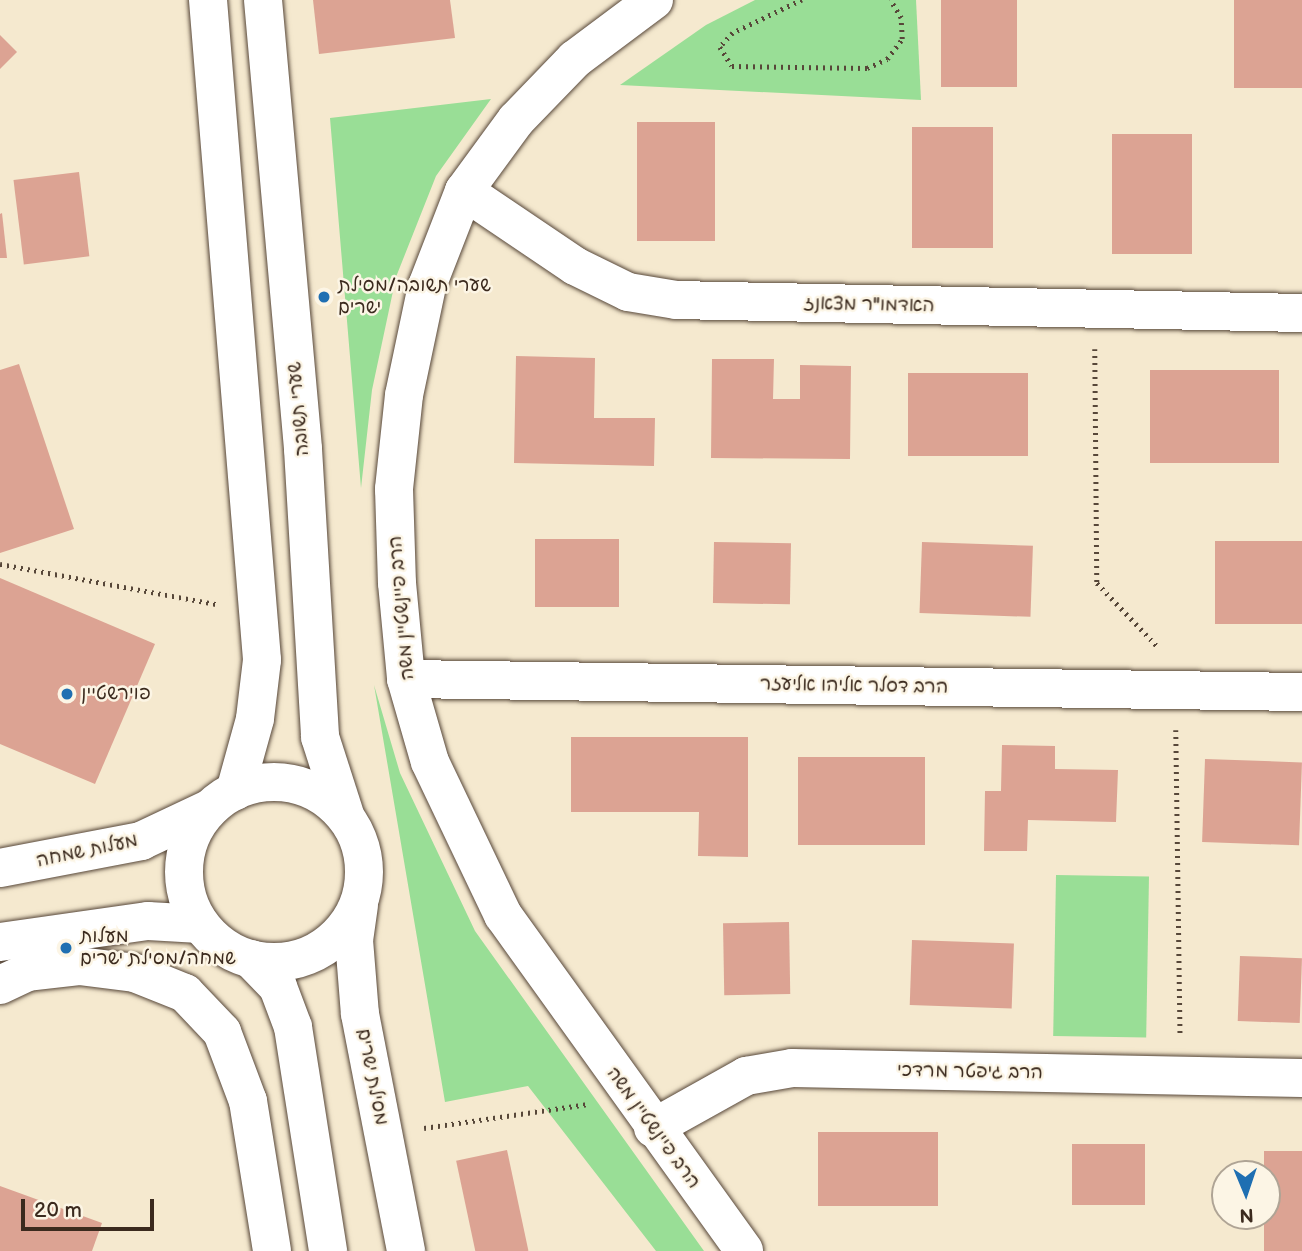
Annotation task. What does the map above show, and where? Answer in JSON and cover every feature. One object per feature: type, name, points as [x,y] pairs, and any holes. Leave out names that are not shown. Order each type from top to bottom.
[{"type":"street","points":[[208,0],[259,611],[255,719],[222,800],[191,835],[184,864],[187,895],[200,924],[222,946],[251,959],[278,987],[293,1027],[328,1251]]},
{"type":"street","name":"שערי תשובה","points":[[263,0],[303,449],[320,737],[345,816]]},
{"type":"street","name":"הרב פיינשטיין משה","points":[[654,0],[575,59],[516,120],[464,191],[427,286],[404,395],[394,489],[406,679],[430,762],[503,915],[653,1128],[744,1251]]},
{"type":"street","name":"האדמו\"ר מצאנז","points":[[464,191],[575,267],[628,292],[676,300],[1302,313]]},
{"type":"street","name":"הרב דסלר אליהו אליעזר","points":[[406,679],[1302,692]]},
{"type":"street","points":[[222,800],[295,783],[345,816],[362,852],[360,902],[328,944],[304,957],[251,959]]},
{"type":"street","name":"מעלות שמחה","points":[[0,868],[141,841],[222,800]]},
{"type":"street","name":"מסילת ישרים","points":[[360,902],[354,940],[360,1014],[406,1251]]},
{"type":"street","points":[[0,942],[148,921],[200,924]]},
{"type":"street","points":[[0,985],[28,972],[79,965],[135,973],[185,993],[222,1032],[248,1101],[272,1251]]},
{"type":"street","name":"הרב גיפטר מרדכי","points":[[653,1128],[746,1076],[792,1068],[1302,1078]]},
{"type":"path","points":[[802,0],[733,33],[720,47],[732,66],[867,68],[887,59],[902,39],[901,18],[890,0]]},
{"type":"path","points":[[0,564],[259,611]]},
{"type":"path","points":[[384,1134],[631,1097]]},
{"type":"green space","points":[[755,0],[916,0],[921,100],[620,85],[706,25]]},
{"type":"green space","points":[[491,99],[436,176],[396,277],[372,390],[361,488],[330,118]]},
{"type":"green space","points":[[374,685],[400,773],[475,931],[704,1251],[656,1251],[528,1086],[445,1102]]},
{"type":"green space","points":[[1056,875],[1149,877],[1146,1038],[1053,1036]]},
{"type":"building","points":[[313,0],[450,0],[455,38],[319,54]]},
{"type":"building","points":[[941,0],[1017,0],[1017,87],[941,87]]},
{"type":"building","points":[[1234,0],[1302,0],[1302,88],[1234,88]]},
{"type":"building","points":[[0,35],[17,52],[0,69]]},
{"type":"building","points":[[637,122],[715,122],[715,241],[637,241]]},
{"type":"building","points":[[912,127],[993,127],[993,248],[912,248]]},
{"type":"building","points":[[1112,134],[1192,134],[1192,254],[1112,254]]},
{"type":"building","points":[[79,172],[89,256],[24,264],[13,180]]},
{"type":"building","points":[[2,213],[7,258],[0,258]]},
{"type":"building","points":[[516,356],[595,358],[594,418],[655,418],[654,466],[514,463]]},
{"type":"building","points":[[712,359],[774,359],[773,399],[800,399],[800,365],[851,366],[850,459],[711,458]]},
{"type":"building","points":[[19,364],[74,529],[0,553],[0,370]]},
{"type":"building","points":[[1150,370],[1279,370],[1279,463],[1150,463]]},
{"type":"building","points":[[908,373],[1028,373],[1028,456],[908,456]]},
{"type":"building","points":[[535,539],[619,539],[619,607],[535,607]]},
{"type":"building","points":[[1215,541],[1302,541],[1302,624],[1215,624]]},
{"type":"building","points":[[714,542],[791,543],[790,604],[713,603]]},
{"type":"building","points":[[922,542],[1033,546],[1030,617],[920,613]]},
{"type":"building","name":"פוירשטיין","points":[[0,578],[155,644],[95,784],[0,744]]},
{"type":"building","points":[[571,737],[748,737],[748,857],[698,856],[699,812],[571,812]]},
{"type":"building","points":[[1002,745],[1055,746],[1055,769],[1118,770],[1116,822],[1028,820],[1027,851],[984,851],[985,791],[1001,791]]},
{"type":"building","points":[[798,757],[925,757],[925,845],[798,845]]},
{"type":"building","points":[[1205,759],[1302,762],[1299,845],[1202,842]]},
{"type":"building","points":[[789,922],[790,994],[724,995],[723,923]]},
{"type":"building","points":[[912,940],[1014,944],[1012,1009],[910,1005]]},
{"type":"building","points":[[1240,956],[1302,958],[1300,1023],[1238,1021]]},
{"type":"building","points":[[818,1132],[938,1132],[938,1206],[818,1206]]},
{"type":"building","points":[[1072,1144],[1145,1144],[1145,1205],[1072,1205]]},
{"type":"building","points":[[507,1150],[528,1251],[475,1251],[456,1161]]},
{"type":"building","points":[[1264,1151],[1302,1151],[1302,1251],[1264,1251],[1264,1230],[1281,1230],[1281,1160],[1264,1160]]},
{"type":"building","points":[[0,1186],[102,1223],[92,1251],[0,1251]]},
{"type":"place","name":"שערי תשובה/מסילת ישרים","points":[[324,297]]},
{"type":"place","name":"פוירשטיין","points":[[67,694]]},
{"type":"place","name":"מעלות שמחה/מסילת ישרים","points":[[66,948]]}]
